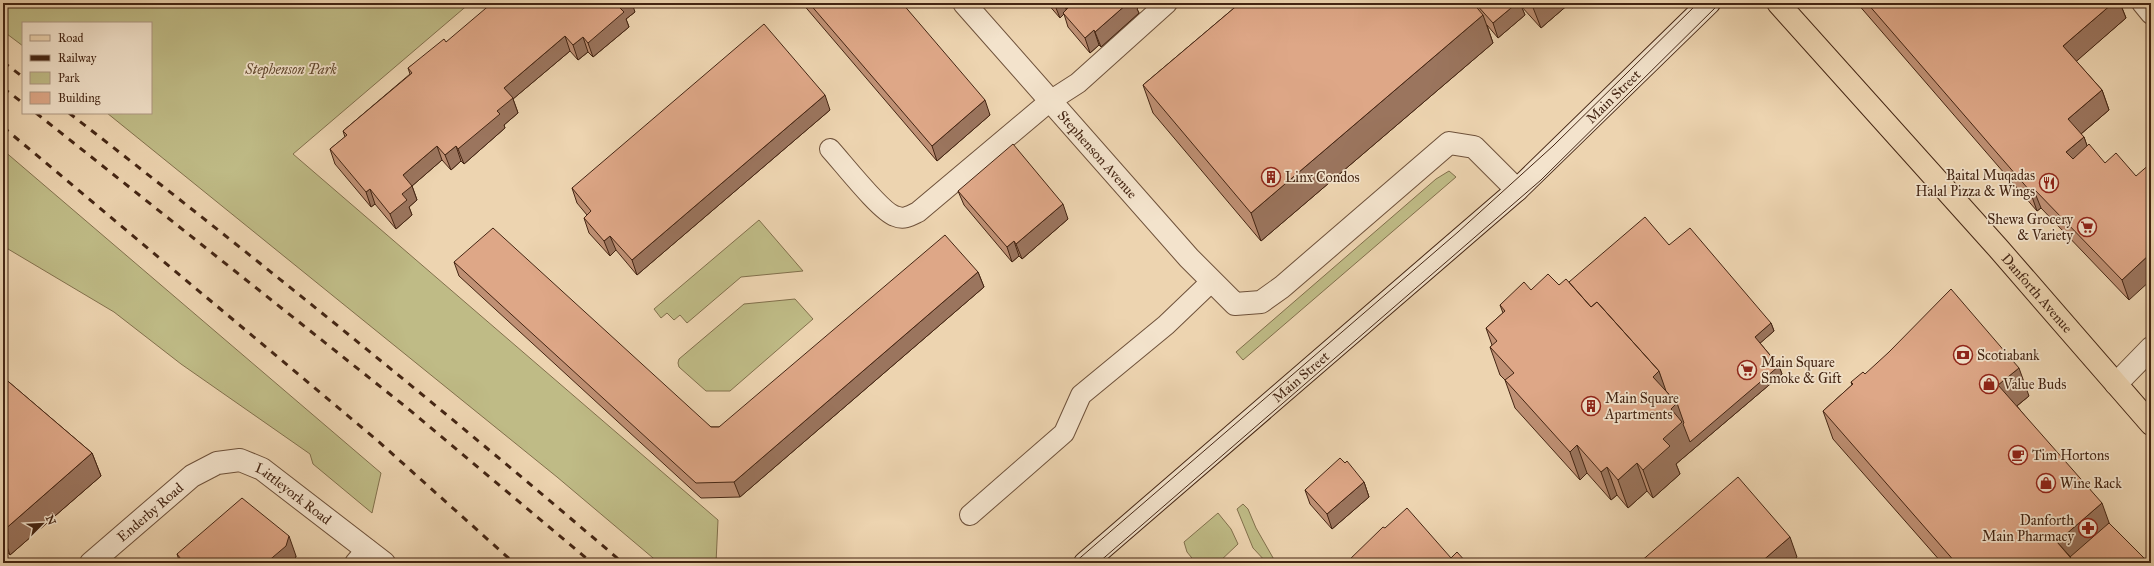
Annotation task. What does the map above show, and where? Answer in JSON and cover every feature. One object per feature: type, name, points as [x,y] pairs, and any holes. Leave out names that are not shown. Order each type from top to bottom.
[{"type":"main road","name":"Danforth Avenue","points":[[1778,3],[1998,248],[2151,424]]},
{"type":"street","name":"Stephenson Avenue","points":[[964,3],[1212,282],[1235,304],[1261,302],[1282,286],[1449,143],[1474,147],[1484,155],[1517,190]]},
{"type":"street","name":"Main Street","points":[[1085,563],[1517,190],[1709,3]]},
{"type":"street","points":[[2116,384],[2151,348]]},
{"type":"street","name":"Littleyork Road","points":[[192,476],[217,463],[240,460],[262,469],[361,556],[384,563]]},
{"type":"street","name":"Enderby Road","points":[[91,563],[192,476]]},
{"type":"lane","points":[[830,149],[880,205],[893,216],[906,218],[918,212],[1050,101],[1078,83],[1168,3]]},
{"type":"lane","points":[[2142,3],[2151,14]]},
{"type":"lane","points":[[970,515],[1064,433],[1081,396],[1166,325],[1212,282]]},
{"type":"green space","name":"Stephenson Park","points":[[3,3],[470,3],[293,154],[718,520],[716,563],[659,563],[557,477],[108,114],[152,114],[152,22],[22,22],[22,45],[3,31]]},
{"type":"green space","points":[[3,150],[381,473],[372,513],[313,464],[310,454],[181,364],[114,312],[3,246]]},
{"type":"green space","points":[[1449,171],[1456,177],[1243,360],[1236,352],[1436,179]]},
{"type":"green space","points":[[759,220],[803,271],[741,277],[687,323],[680,315],[674,320],[667,313],[661,318],[654,309]]},
{"type":"green space","points":[[795,299],[813,319],[730,391],[706,391],[679,367],[679,359],[744,304]]},
{"type":"green space","points":[[1243,504],[1248,509],[1256,528],[1276,563],[1267,563],[1253,548],[1237,509]]},
{"type":"green space","points":[[1218,513],[1231,529],[1238,544],[1218,563],[1196,563],[1187,552],[1184,542]]},
{"type":"building","points":[[492,3],[622,3],[618,6],[624,12],[588,43],[583,37],[573,45],[565,36],[504,88],[513,98],[497,111],[500,114],[458,149],[456,146],[445,155],[437,146],[403,175],[412,186],[402,194],[407,200],[390,214],[370,189],[366,192],[330,149],[347,135],[343,131],[412,73],[408,68],[444,39],[446,42]]},
{"type":"building","points":[[809,3],[902,3],[985,100],[932,146]]},
{"type":"building","points":[[1070,3],[1128,3],[1095,32],[1094,30],[1085,38],[1063,13],[1070,6]]},
{"type":"building","name":"Linx Condos","points":[[1240,3],[1473,3],[1483,15],[1251,213],[1143,85]]},
{"type":"building","points":[[1475,3],[1517,3],[1493,23]]},
{"type":"building","points":[[1867,3],[2113,3],[2063,46],[2102,90],[2068,119],[2084,137],[2066,152],[2073,159],[2089,144],[2105,163],[2116,153],[2136,176],[2151,163],[2151,253],[2122,280],[2033,188],[2030,191]]},
{"type":"building","points":[[764,24],[825,95],[632,260],[610,236],[604,241],[584,218],[591,211],[572,188]]},
{"type":"building","points":[[1013,144],[1063,204],[1016,244],[1014,241],[1007,247],[958,191]]},
{"type":"building","points":[[1645,217],[1669,245],[1690,228],[1771,323],[1755,337],[1779,366],[1690,442],[1677,403],[1666,391],[1659,371],[1597,302],[1591,307],[1569,282]]},
{"type":"building","points":[[493,228],[711,427],[719,427],[945,235],[978,272],[734,482],[696,483],[454,262]]},
{"type":"building","name":"Main Square Apartments","points":[[1548,274],[1559,285],[1566,279],[1591,307],[1597,302],[1659,371],[1653,377],[1677,403],[1671,409],[1682,422],[1663,439],[1670,446],[1643,470],[1637,463],[1618,480],[1607,467],[1601,472],[1577,445],[1570,452],[1505,380],[1514,373],[1490,347],[1497,341],[1486,328],[1505,311],[1500,305],[1524,282],[1531,290]]},
{"type":"building","points":[[1951,289],[2019,368],[1998,385],[2102,503],[2057,542],[2075,563],[1956,563],[1823,411],[1853,384],[1851,382],[1863,372],[1865,374],[1889,352]]},
{"type":"building","points":[[3,377],[92,453],[3,531]]},
{"type":"building","points":[[1340,458],[1345,463],[1347,461],[1364,482],[1327,514],[1305,490]]},
{"type":"building","points":[[1738,477],[1790,537],[1760,563],[1639,563]]},
{"type":"building","points":[[242,498],[289,536],[286,546],[266,563],[184,563],[177,554]]},
{"type":"building","points":[[1407,508],[1451,558],[1457,552],[1467,563],[1347,562],[1383,527],[1385,528]]},
{"type":"building","points":[[2109,523],[2149,563],[2075,563],[2070,557]]},
{"type":"tram line","points":[[1074,563],[1458,232],[1553,146],[1698,3]]},
{"type":"tram line","points":[[1098,563],[1541,180],[1720,3]]},
{"type":"railway","points":[[3,62],[22,76]]},
{"type":"railway","points":[[3,88],[22,102]]},
{"type":"railway","points":[[37,114],[406,407],[592,563]]},
{"type":"railway","points":[[70,114],[349,335],[487,448],[623,563]]},
{"type":"railway","points":[[3,127],[378,441],[514,563]]},
{"type":"place","name":"Linx Condos","points":[[1271,177]]},
{"type":"place","name":"Baital Muqadas Halal Pizza & Wings","points":[[2049,183]]},
{"type":"place","name":"Shewa Grocery & Variety","points":[[2087,227]]},
{"type":"place","name":"Scotiabank","points":[[1963,355]]},
{"type":"place","name":"Main Square Smoke & Gift","points":[[1747,370]]},
{"type":"place","name":"Value Buds","points":[[1989,384]]},
{"type":"place","name":"Main Square Apartments","points":[[1591,406]]},
{"type":"place","name":"Tim Hortons","points":[[2018,455]]},
{"type":"place","name":"Wine Rack","points":[[2046,483]]},
{"type":"place","name":"Danforth Main Pharmacy","points":[[2088,528]]}]
